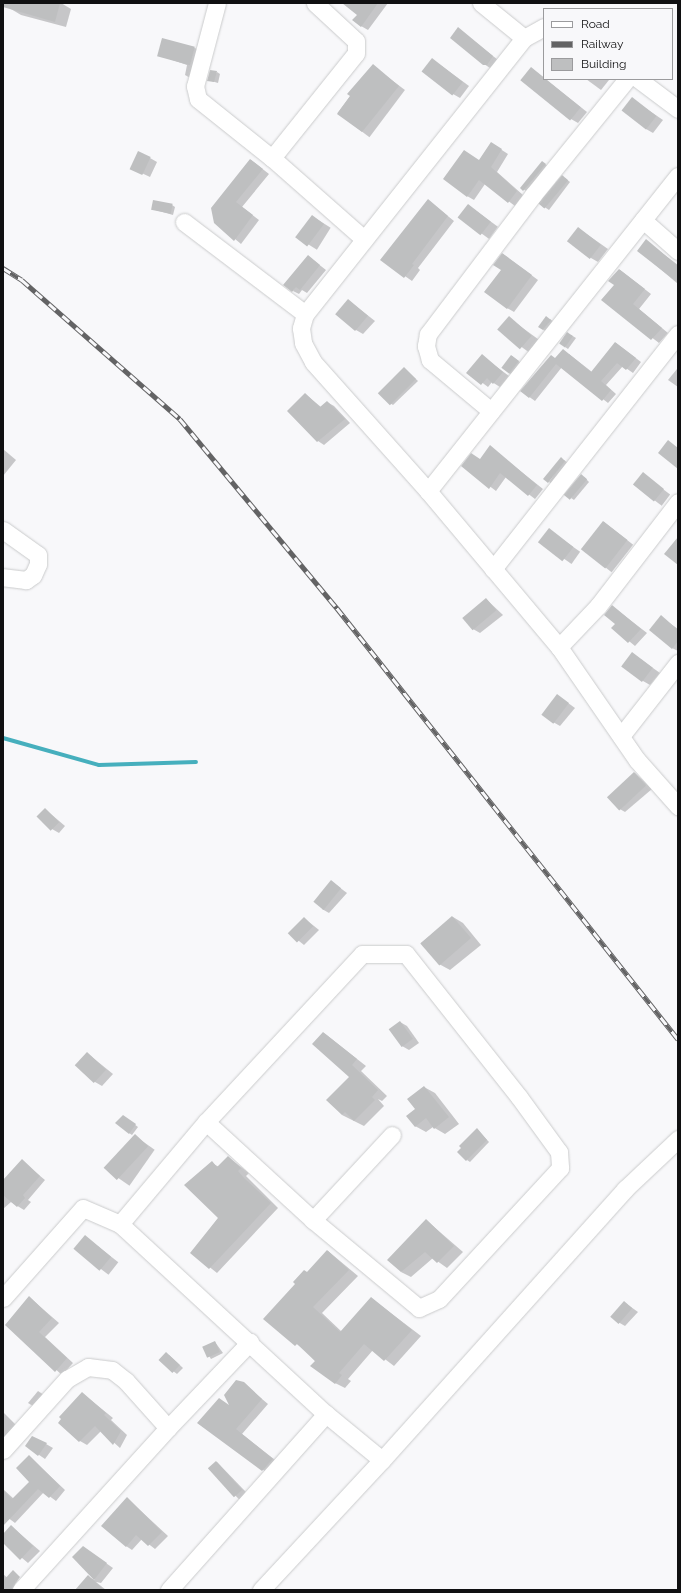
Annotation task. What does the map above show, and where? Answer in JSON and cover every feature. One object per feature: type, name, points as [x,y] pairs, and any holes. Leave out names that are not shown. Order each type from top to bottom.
[{"type":"street","points":[[217,3],[195,86],[195,92],[208,109],[272,158],[364,239]]},
{"type":"street","points":[[272,158],[356,53],[356,41],[315,3]]},
{"type":"street","points":[[481,3],[524,38]]},
{"type":"street","points":[[543,28],[524,38],[305,314],[301,328],[302,343],[313,362],[428,491],[559,646],[646,772],[678,806]]},
{"type":"street","points":[[491,411],[430,360],[426,346],[428,334],[532,195],[626,80]]},
{"type":"street","points":[[639,80],[678,109]]},
{"type":"street","points":[[428,491],[678,176]]},
{"type":"street","points":[[643,220],[678,251]]},
{"type":"street","points":[[184,222],[305,314]]},
{"type":"street","points":[[493,569],[678,334]]},
{"type":"street","points":[[559,646],[598,606],[678,502]]},
{"type":"street","points":[[3,530],[38,555],[38,564],[33,576],[26,580],[3,577]]},
{"type":"street","points":[[621,736],[678,663]]},
{"type":"street","points":[[120,1224],[206,1122],[362,954],[406,954],[519,1097],[559,1152],[560,1168],[439,1299],[420,1308],[313,1220],[206,1122]]},
{"type":"street","points":[[313,1220],[392,1135]]},
{"type":"street","points":[[261,1590],[382,1460],[625,1189],[678,1139]]},
{"type":"street","points":[[6,1289],[83,1208],[120,1224],[250,1342],[326,1414],[382,1460]]},
{"type":"street","points":[[21,1590],[168,1428],[250,1342]]},
{"type":"street","points":[[3,1450],[67,1379],[88,1368],[112,1370],[126,1381],[168,1428]]},
{"type":"street","points":[[168,1590],[326,1414]]},
{"type":"building","points":[[3,3],[60,3],[55,22],[3,7]]},
{"type":"building","points":[[342,3],[378,3],[361,27],[352,20],[357,15]]},
{"type":"building","points":[[458,27],[493,56],[487,65],[483,65],[450,38]]},
{"type":"building","points":[[162,38],[195,47],[190,65],[157,56]]},
{"type":"building","points":[[432,58],[463,82],[452,95],[422,71]]},
{"type":"building","points":[[373,64],[399,86],[362,132],[337,114],[350,96],[347,94]]},
{"type":"building","points":[[531,67],[543,77],[543,80],[547,80],[581,107],[570,120],[520,80]]},
{"type":"building","points":[[210,70],[217,71],[214,82],[207,81]]},
{"type":"building","points":[[632,97],[656,116],[646,129],[622,110]]},
{"type":"building","points":[[491,142],[502,149],[491,167],[517,191],[508,203],[479,180],[467,197],[443,179],[464,150],[479,160]]},
{"type":"building","points":[[138,151],[151,157],[142,175],[130,169]]},
{"type":"building","points":[[250,159],[263,169],[236,202],[253,215],[234,241],[214,223],[211,208]]},
{"type":"building","points":[[542,161],[546,164],[523,191],[520,188]]},
{"type":"building","points":[[562,175],[568,180],[544,208],[538,203]]},
{"type":"building","points":[[428,199],[448,216],[412,264],[414,265],[404,278],[380,260]]},
{"type":"building","points":[[153,200],[173,204],[171,214],[151,210]]},
{"type":"building","points":[[468,204],[491,222],[480,235],[458,217]]},
{"type":"building","points":[[312,215],[324,224],[307,246],[295,237]]},
{"type":"building","points":[[578,227],[601,245],[590,259],[567,241]]},
{"type":"building","points":[[646,239],[678,266],[678,283],[637,251]]},
{"type":"building","points":[[502,253],[532,275],[507,309],[484,292],[501,270],[493,265]]},
{"type":"building","points":[[308,255],[320,265],[300,290],[296,287],[292,292],[283,285]]},
{"type":"building","points":[[619,269],[645,289],[633,304],[662,328],[651,340],[601,300],[614,285],[608,281]]},
{"type":"building","points":[[348,299],[368,316],[355,331],[335,314]]},
{"type":"building","points":[[509,316],[532,336],[520,349],[497,330]]},
{"type":"building","points":[[546,316],[551,320],[543,330],[538,327]]},
{"type":"building","points":[[567,332],[573,336],[565,348],[559,344]]},
{"type":"building","points":[[615,342],[636,358],[626,370],[617,363],[601,381],[611,390],[602,401],[556,364],[529,398],[520,391],[551,355],[555,358],[563,349],[591,372]]},
{"type":"building","points":[[482,354],[503,372],[493,384],[487,378],[481,385],[466,373]]},
{"type":"building","points":[[511,355],[519,361],[509,374],[501,368]]},
{"type":"building","points":[[404,367],[416,379],[390,405],[378,393]]},
{"type":"building","points":[[305,393],[320,407],[327,401],[345,419],[317,442],[287,411]]},
{"type":"building","points":[[668,440],[678,448],[678,469],[658,453]]},
{"type":"building","points":[[490,445],[537,485],[528,496],[500,473],[489,489],[461,466],[471,453],[480,459]]},
{"type":"building","points":[[561,457],[565,461],[548,483],[543,479]]},
{"type":"building","points":[[643,472],[664,489],[654,501],[633,484]]},
{"type":"building","points":[[581,474],[587,479],[570,500],[564,495]]},
{"type":"building","points":[[603,521],[627,540],[605,568],[581,549]]},
{"type":"building","points":[[549,528],[573,547],[562,561],[538,542]]},
{"type":"building","points":[[678,537],[678,565],[664,554]]},
{"type":"building","points":[[486,598],[496,610],[473,630],[462,618]]},
{"type":"building","points":[[612,605],[641,629],[628,643],[611,628],[615,624],[604,615]]},
{"type":"building","points":[[661,615],[678,630],[678,641],[672,649],[649,630]]},
{"type":"building","points":[[632,652],[653,668],[642,682],[621,666]]},
{"type":"building","points":[[557,694],[569,703],[553,724],[541,715]]},
{"type":"building","points":[[634,772],[646,785],[619,810],[607,797]]},
{"type":"building","points":[[45,808],[59,822],[51,831],[37,816]]},
{"type":"building","points":[[331,880],[341,888],[323,910],[313,902]]},
{"type":"building","points":[[452,916],[471,938],[439,965],[420,944]]},
{"type":"building","points":[[304,917],[313,926],[297,942],[288,933]]},
{"type":"building","points":[[400,1021],[413,1039],[402,1047],[389,1029]]},
{"type":"building","points":[[323,1032],[357,1059],[352,1065],[378,1090],[372,1097],[375,1100],[354,1121],[345,1112],[342,1115],[326,1100],[349,1077],[312,1044]]},
{"type":"building","points":[[87,1052],[106,1070],[94,1083],[75,1065]]},
{"type":"building","points":[[424,1086],[449,1117],[434,1129],[426,1118],[415,1127],[406,1116],[415,1109],[407,1099]]},
{"type":"building","points":[[123,1115],[136,1124],[129,1134],[115,1123]]},
{"type":"building","points":[[477,1128],[487,1140],[466,1161],[457,1152],[461,1148],[459,1146]]},
{"type":"building","points":[[135,1134],[148,1146],[117,1180],[104,1168]]},
{"type":"building","points":[[228,1156],[241,1168],[238,1171],[244,1178],[271,1203],[209,1269],[190,1253],[218,1218],[184,1185],[212,1161],[217,1167]]},
{"type":"building","points":[[22,1159],[40,1176],[23,1195],[25,1198],[17,1207],[3,1195],[3,1180]]},
{"type":"building","points":[[426,1219],[454,1246],[437,1263],[425,1252],[401,1272],[387,1260]]},
{"type":"building","points":[[85,1235],[111,1257],[99,1271],[73,1249]]},
{"type":"building","points":[[327,1250],[349,1270],[313,1307],[340,1332],[371,1297],[412,1330],[384,1361],[364,1344],[339,1373],[342,1375],[335,1384],[310,1366],[315,1361],[297,1344],[295,1346],[263,1319],[295,1284],[293,1282],[304,1270],[307,1272]]},
{"type":"building","points":[[29,1296],[52,1318],[39,1332],[67,1358],[55,1372],[5,1325]]},
{"type":"building","points":[[624,1301],[632,1308],[619,1324],[610,1317]]},
{"type":"building","points":[[215,1341],[220,1352],[207,1358],[202,1347]]},
{"type":"building","points":[[166,1352],[180,1365],[172,1373],[158,1360]]},
{"type":"building","points":[[236,1380],[244,1382],[262,1399],[236,1429],[273,1459],[262,1471],[197,1423],[219,1398],[229,1405],[224,1395]]},
{"type":"building","points":[[82,1392],[106,1413],[104,1415],[121,1431],[113,1445],[95,1426],[79,1442],[58,1423],[61,1419],[59,1417]]},
{"type":"building","points":[[32,1436],[47,1443],[38,1456],[25,1446]]},
{"type":"building","points":[[29,1455],[60,1486],[49,1498],[38,1489],[3,1526],[3,1490],[12,1499],[29,1482],[16,1468]]},
{"type":"building","points":[[216,1461],[242,1490],[234,1497],[208,1468]]},
{"type":"building","points":[[127,1497],[162,1532],[148,1546],[136,1535],[126,1547],[101,1526]]},
{"type":"building","points":[[11,1525],[33,1546],[20,1560],[3,1543],[3,1534]]},
{"type":"building","points":[[83,1546],[107,1563],[94,1580],[72,1557]]},
{"type":"building","points":[[13,1570],[20,1577],[11,1590],[3,1590],[3,1581]]},
{"type":"building","points":[[88,1575],[104,1590],[75,1590]]},
{"type":"waterway","points":[[3,738],[99,765],[196,762]]},
{"type":"railway","points":[[3,268],[22,280],[180,419],[337,608],[678,1039]]}]
